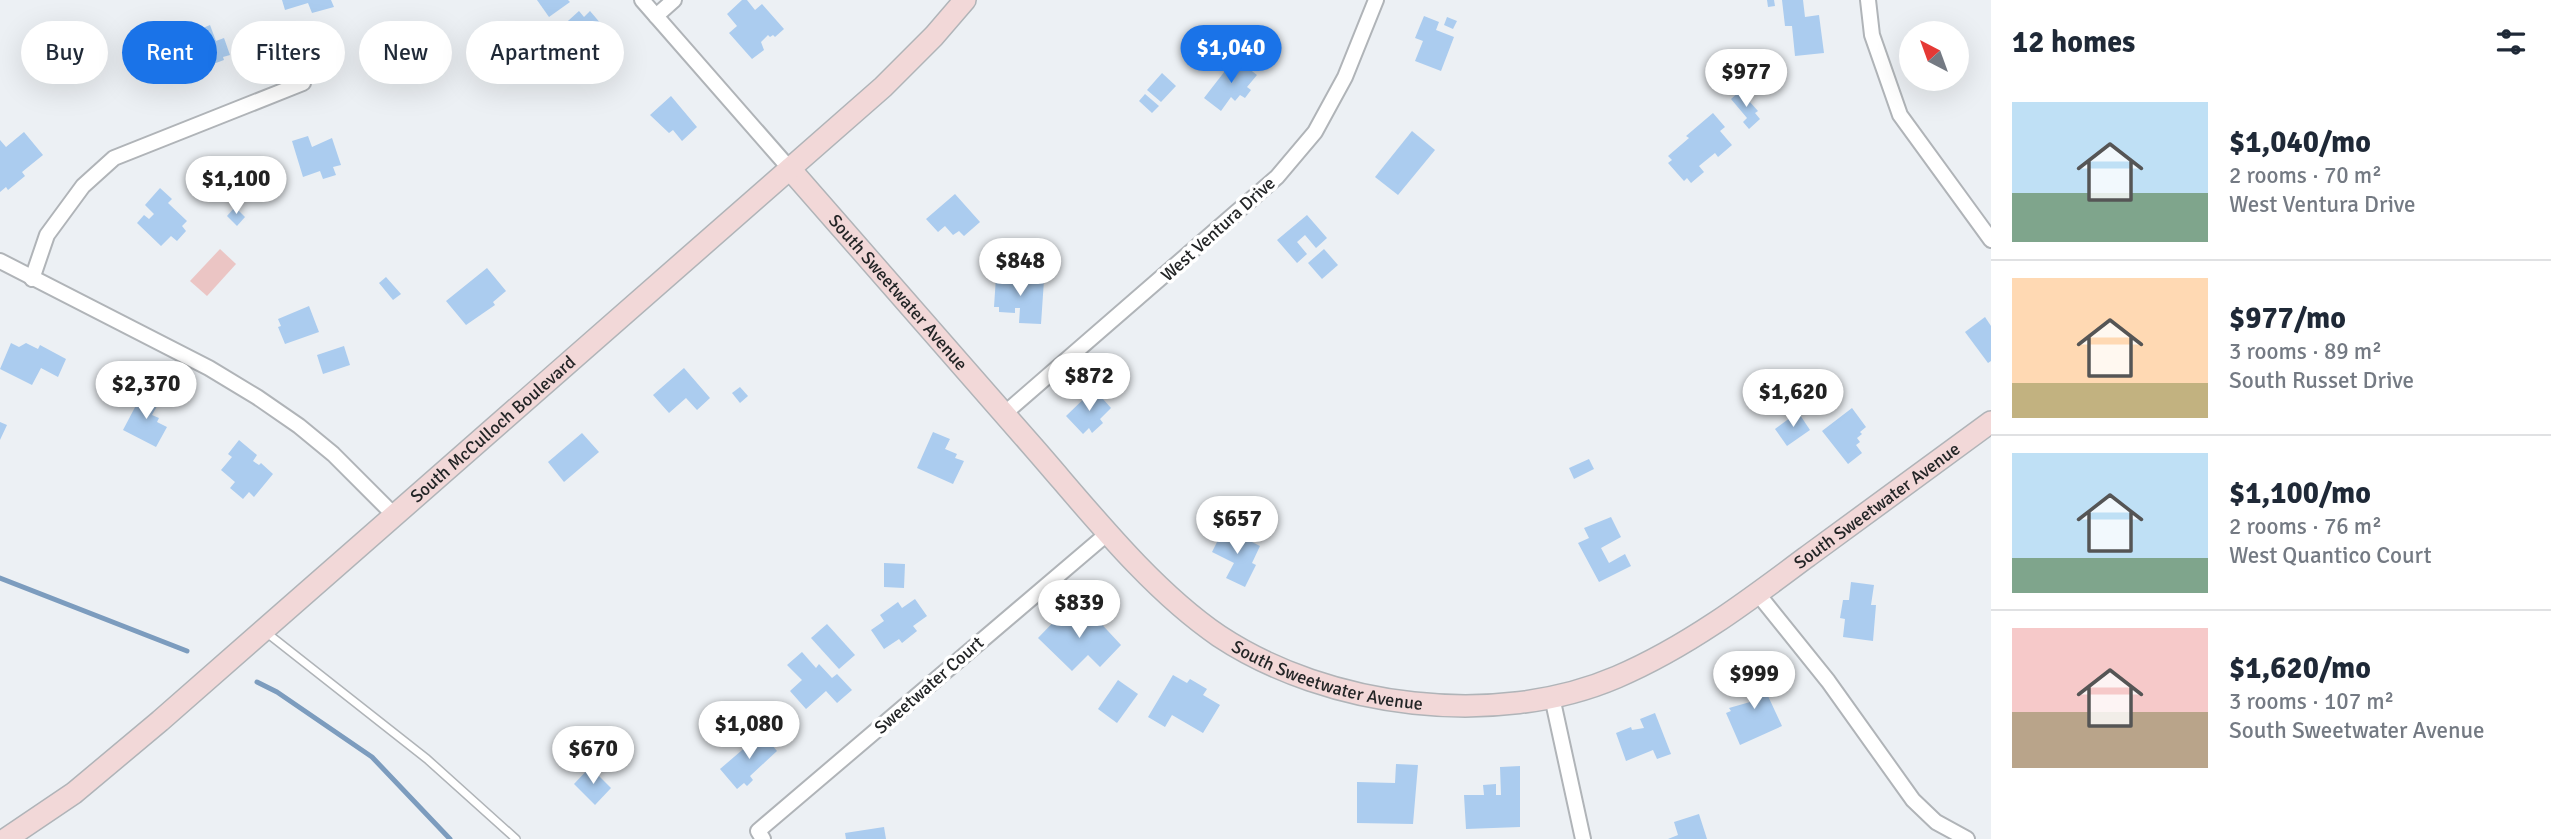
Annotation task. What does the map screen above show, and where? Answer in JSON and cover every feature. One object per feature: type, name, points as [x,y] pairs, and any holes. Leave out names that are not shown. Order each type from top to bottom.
[{"type":"street","points":[[642,0],[790,169]]},
{"type":"street","points":[[656,16],[674,0]]},
{"type":"street","name":"South McCulloch Boulevard","points":[[6,839],[74,793],[790,169],[883,87],[934,36],[965,0]]},
{"type":"street","name":"West Ventura Drive","points":[[1004,414],[1277,177],[1315,132],[1345,77],[1376,0]]},
{"type":"street","points":[[1868,0],[1872,35],[1900,115],[1991,240]]},
{"type":"street","points":[[32,279],[47,235],[83,186],[114,158],[300,84]]},
{"type":"street","name":"South Sweetwater Avenue","points":[[790,169],[1108,533],[1168,594],[1216,634],[1256,658],[1358,694],[1411,704],[1507,704],[1552,697],[1614,679],[1674,650],[1758,594],[1991,422]]},
{"type":"street","points":[[0,261],[209,368],[257,397],[308,433],[394,515]]},
{"type":"street","name":"Sweetwater Court","points":[[763,839],[758,831],[1108,533]]},
{"type":"street","points":[[1758,594],[1828,681],[1913,800],[1936,822],[1967,839]]},
{"type":"street","points":[[1552,697],[1583,839]]},
{"type":"lane","points":[[263,630],[427,759],[516,839]]},
{"type":"shaded area","points":[[220,249],[236,264],[207,296],[190,281]]},
{"type":"building","points":[[282,0],[331,0],[334,7],[312,13],[308,3],[285,10]]},
{"type":"building","points":[[537,0],[568,0],[570,2],[549,17]]},
{"type":"building","points":[[742,0],[747,0],[755,10],[762,4],[784,29],[775,37],[768,35],[761,42],[764,50],[752,59],[729,33],[737,26],[727,14]]},
{"type":"building","points":[[1767,0],[1774,0],[1775,6],[1768,7]]},
{"type":"building","points":[[1782,0],[1803,0],[1805,17],[1819,15],[1824,53],[1795,56],[1792,26],[1785,26]]},
{"type":"building","points":[[579,11],[584,17],[590,11],[599,21],[568,21]]},
{"type":"building","points":[[1424,16],[1439,22],[1436,30],[1454,37],[1441,71],[1415,61],[1423,41],[1415,38]]},
{"type":"building","points":[[1447,17],[1457,21],[1453,29],[1444,25]]},
{"type":"building","points":[[224,38],[230,55],[223,57],[224,60],[217,63],[217,41]]},
{"type":"building","points":[[1235,58],[1257,75],[1247,87],[1251,90],[1245,98],[1240,95],[1235,101],[1231,97],[1221,111],[1204,98]]},
{"type":"building","points":[[1162,73],[1176,86],[1161,102],[1147,90]]},
{"type":"building","points":[[1740,91],[1758,111],[1755,113],[1760,119],[1749,129],[1743,122],[1747,118],[1731,99]]},
{"type":"building","points":[[1145,94],[1159,106],[1152,113],[1139,101]]},
{"type":"building","points":[[671,96],[697,127],[682,141],[673,130],[669,133],[650,115]]},
{"type":"building","points":[[1713,113],[1725,127],[1720,131],[1732,145],[1718,157],[1715,153],[1699,166],[1704,172],[1691,183],[1687,178],[1684,181],[1668,163],[1672,160],[1668,156]]},
{"type":"building","points":[[1412,131],[1435,150],[1398,195],[1375,177]]},
{"type":"building","points":[[24,132],[43,155],[22,172],[25,176],[8,190],[6,187],[0,192],[0,140],[6,147]]},
{"type":"building","points":[[308,136],[312,147],[332,138],[341,165],[333,167],[336,175],[323,179],[320,171],[303,177],[292,141]]},
{"type":"building","points":[[160,188],[172,199],[168,203],[187,221],[182,226],[186,231],[177,241],[171,236],[161,246],[137,223],[144,215],[149,219],[154,214],[145,205]]},
{"type":"building","points":[[955,194],[980,222],[964,236],[959,231],[953,235],[945,226],[938,232],[926,219]]},
{"type":"building","points":[[235,207],[245,217],[237,226],[227,216]]},
{"type":"building","points":[[1307,215],[1327,238],[1316,248],[1305,235],[1297,242],[1307,254],[1297,263],[1277,240]]},
{"type":"building","points":[[1324,249],[1338,265],[1322,279],[1308,263]]},
{"type":"building","points":[[487,268],[506,291],[493,302],[495,305],[466,325],[446,301]]},
{"type":"building","points":[[386,277],[401,294],[393,300],[379,283]]},
{"type":"building","points":[[996,277],[1044,280],[1041,324],[1019,323],[1020,308],[1015,308],[1015,313],[999,312],[999,307],[994,307]]},
{"type":"building","points":[[309,306],[319,332],[285,344],[278,327],[281,326],[278,319]]},
{"type":"building","points":[[1985,317],[1991,326],[1991,361],[1988,363],[1965,332]]},
{"type":"building","points":[[11,343],[19,347],[26,343],[38,349],[40,345],[66,359],[58,377],[41,368],[32,385],[0,369]]},
{"type":"building","points":[[344,346],[350,365],[323,374],[317,355]]},
{"type":"building","points":[[684,368],[710,398],[697,410],[686,398],[669,413],[653,395]]},
{"type":"building","points":[[740,387],[748,396],[740,403],[732,393]]},
{"type":"building","points":[[1094,389],[1111,408],[1100,419],[1103,423],[1092,433],[1089,428],[1083,434],[1066,416]]},
{"type":"building","points":[[143,392],[160,401],[152,415],[159,418],[157,422],[167,427],[156,447],[123,430]]},
{"type":"building","points":[[1852,408],[1866,427],[1857,438],[1860,442],[1856,445],[1862,453],[1848,464],[1822,431]]},
{"type":"building","points":[[1798,412],[1810,430],[1787,446],[1775,429]]},
{"type":"building","points":[[0,422],[7,425],[0,440]]},
{"type":"building","points":[[933,432],[950,439],[945,449],[957,454],[955,458],[964,461],[953,484],[917,468]]},
{"type":"building","points":[[582,433],[599,452],[564,482],[548,462]]},
{"type":"building","points":[[239,440],[257,455],[253,461],[259,465],[261,463],[273,474],[254,497],[249,492],[243,499],[230,488],[235,482],[221,470],[232,457],[228,454]]},
{"type":"building","points":[[1589,459],[1594,469],[1574,479],[1569,468]]},
{"type":"building","points":[[1611,517],[1621,537],[1601,548],[1609,563],[1625,554],[1631,566],[1599,582],[1578,543],[1589,538],[1584,528]]},
{"type":"building","points":[[1224,528],[1260,546],[1252,563],[1256,565],[1245,587],[1226,578],[1234,563],[1212,552]]},
{"type":"building","points":[[884,563],[905,564],[904,588],[884,587]]},
{"type":"building","points":[[1851,582],[1874,585],[1871,605],[1876,605],[1873,641],[1843,637],[1845,619],[1840,618],[1843,600],[1849,600]]},
{"type":"building","points":[[915,599],[927,616],[913,626],[917,631],[902,643],[899,639],[884,649],[871,630],[884,621],[880,615],[898,602],[902,608]]},
{"type":"building","points":[[1068,607],[1087,625],[1095,617],[1121,645],[1100,667],[1088,655],[1072,671],[1038,638]]},
{"type":"building","points":[[827,624],[855,655],[839,669],[811,638]]},
{"type":"building","points":[[802,652],[816,668],[819,664],[832,678],[837,674],[852,690],[837,703],[826,691],[806,709],[790,691],[802,680],[787,665]]},
{"type":"building","points":[[1760,671],[1782,726],[1740,745],[1726,713],[1731,711],[1729,708],[1750,702],[1740,680]]},
{"type":"building","points":[[1173,675],[1187,683],[1190,679],[1207,689],[1203,695],[1220,705],[1203,733],[1172,715],[1165,727],[1148,717]]},
{"type":"building","points":[[1118,680],[1138,694],[1117,723],[1098,709]]},
{"type":"building","points":[[1655,713],[1671,754],[1657,759],[1653,750],[1626,761],[1616,733],[1631,727],[1632,730],[1644,728],[1640,719]]},
{"type":"building","points":[[762,733],[777,751],[750,776],[753,780],[747,786],[744,783],[737,789],[720,769]]},
{"type":"building","points":[[1396,764],[1418,765],[1413,824],[1357,823],[1357,782],[1395,783]]},
{"type":"building","points":[[1520,766],[1520,827],[1466,829],[1464,795],[1484,795],[1483,785],[1496,784],[1496,795],[1501,795],[1500,767]]},
{"type":"building","points":[[590,767],[611,788],[595,805],[574,784]]},
{"type":"building","points":[[1699,814],[1707,839],[1668,839],[1678,835],[1674,822]]},
{"type":"building","points":[[884,827],[886,839],[846,839],[845,833]]},
{"type":"waterway","points":[[0,578],[187,651]]},
{"type":"waterway","points":[[257,682],[277,692],[372,757],[450,839]]}]
